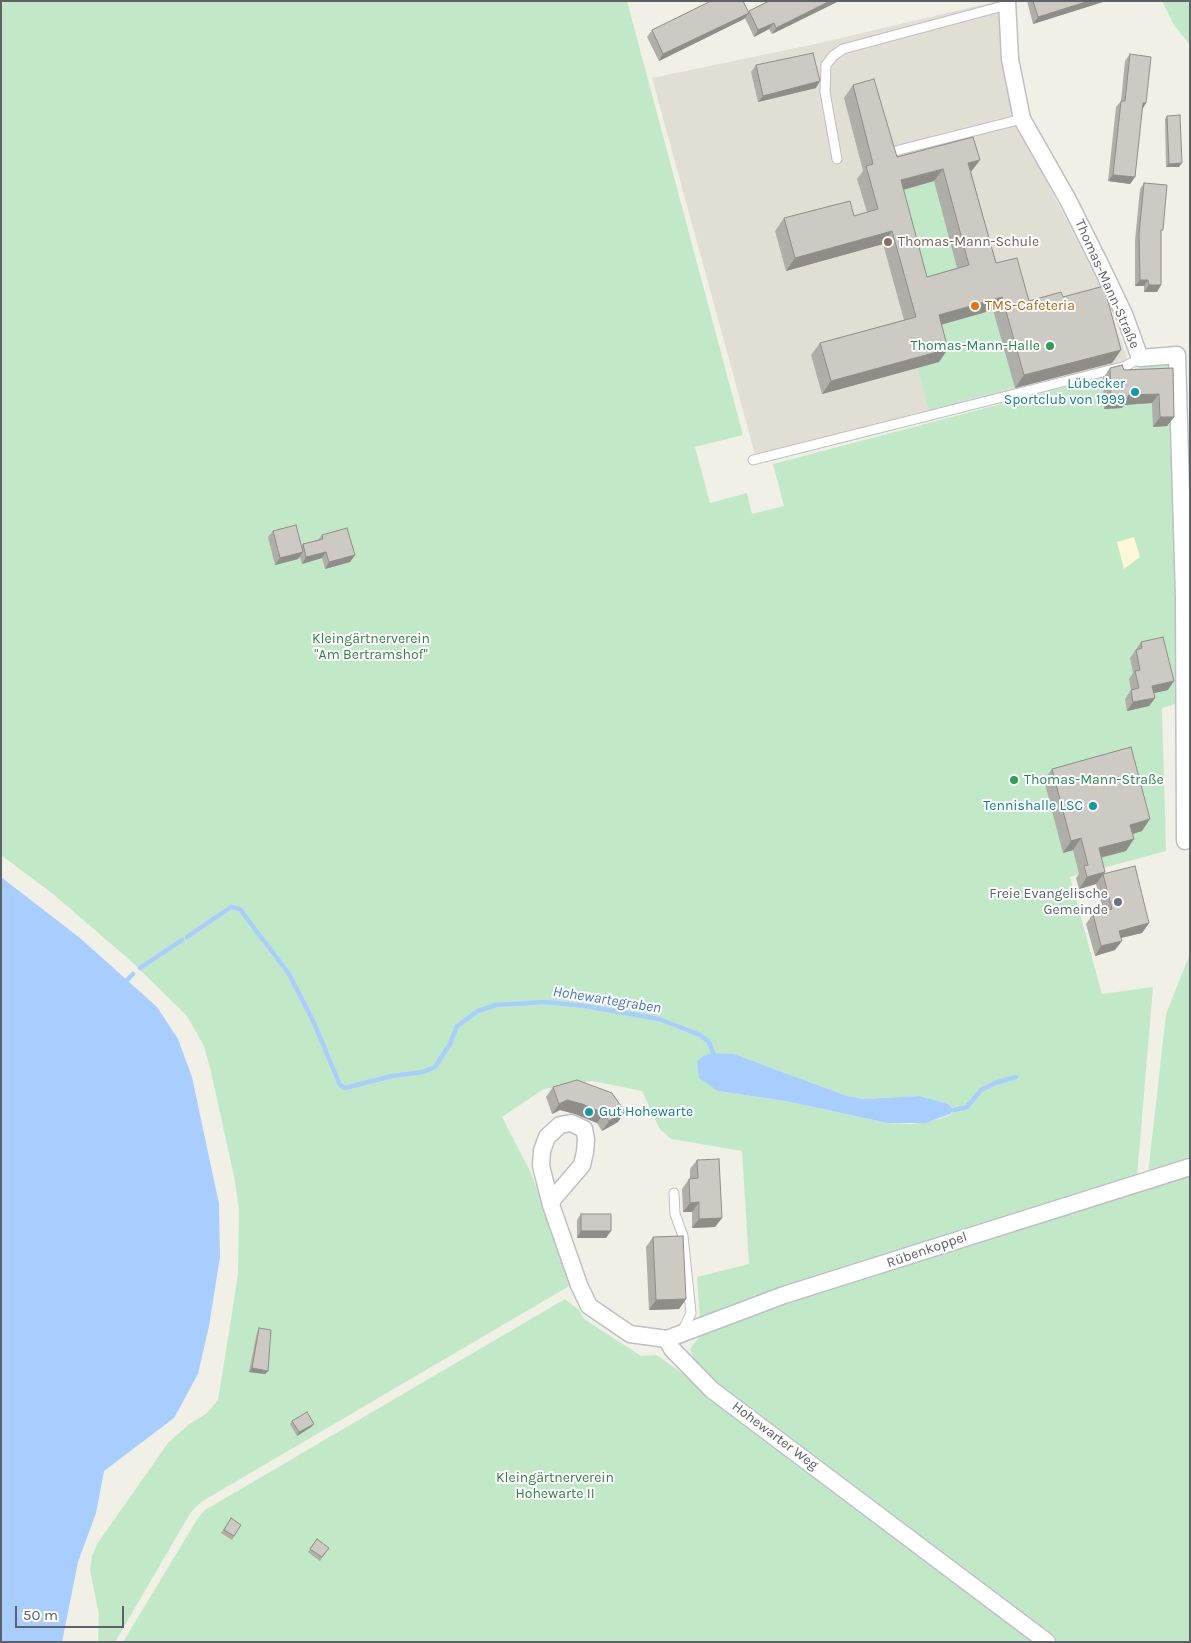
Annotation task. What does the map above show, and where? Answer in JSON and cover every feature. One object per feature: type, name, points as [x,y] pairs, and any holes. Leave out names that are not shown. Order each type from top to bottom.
[{"type":"street","name":"Thomas-Mann-Straße","points":[[1007,3],[1010,59],[1022,120],[1068,200],[1101,266],[1124,314],[1140,358],[1177,355],[1184,597],[1185,841]]},
{"type":"street","name":"Rübenkoppel","points":[[674,1336],[784,1295],[1190,1166]]},
{"type":"street","points":[[551,1205],[578,1286],[589,1306],[630,1334],[674,1336]]},
{"type":"street","name":"Hohewarter Weg","points":[[674,1336],[672,1349],[712,1390],[1048,1642]]},
{"type":"lane","points":[[837,159],[825,92],[826,66],[833,56],[843,49],[1007,3]]},
{"type":"lane","points":[[895,151],[1022,120]]},
{"type":"lane","points":[[753,460],[1126,366],[1140,358]]},
{"type":"lane","points":[[674,1194],[675,1214],[683,1236],[691,1313],[674,1336]]},
{"type":"shaded area","name":"Thomas-Mann-Schule","points":[[998,1],[1003,59],[1012,115],[1100,284],[1128,360],[1113,366],[755,454],[652,78],[820,43]]},
{"type":"green space","name":"Kleingärtnerverein \"Am Bertramshof\"","points":[[1,1],[627,1],[743,435],[695,447],[710,503],[747,493],[752,514],[784,506],[773,464],[1165,361],[1170,365],[1179,703],[1162,708],[1166,851],[1070,877],[1102,994],[1153,987],[1137,1177],[700,1321],[697,1277],[749,1264],[742,1151],[671,1139],[659,1128],[642,1091],[592,1081],[544,1089],[502,1117],[531,1173],[571,1285],[201,1502],[191,1512],[115,1642],[98,1642],[99,1615],[90,1570],[92,1556],[97,1544],[168,1443],[188,1425],[207,1413],[218,1400],[238,1275],[239,1211],[235,1181],[204,1046],[187,1016],[132,962],[53,894],[1,855]],"holes":[[[713,1053],[734,1054],[847,1096],[863,1099],[920,1096],[948,1104],[954,1110],[950,1115],[940,1119],[912,1124],[888,1123],[785,1101],[718,1091]]]},
{"type":"green space","points":[[1162,1],[1190,1],[1190,45],[1174,25]]},
{"type":"green space","points":[[934,181],[960,278],[918,289],[892,193]]},
{"type":"green space","points":[[993,310],[1015,387],[929,410],[917,368],[930,328]]},
{"type":"green space","points":[[1190,954],[1190,1161],[1148,1174],[1166,1014]]},
{"type":"green space","points":[[1190,1174],[1190,1642],[1058,1642],[699,1372],[690,1349],[704,1331],[779,1302]]},
{"type":"green space","name":"Kleingärtnerverein Hohewarte II","points":[[565,1299],[579,1310],[584,1319],[641,1356],[657,1355],[779,1444],[1040,1642],[123,1642],[198,1518],[205,1510]]},
{"type":"sand","points":[[1134,537],[1140,557],[1124,569],[1117,542]]},
{"type":"water","points":[[1,877],[80,938],[157,1007],[178,1039],[192,1077],[219,1204],[220,1257],[209,1326],[198,1374],[174,1418],[104,1471],[96,1513],[78,1562],[62,1642],[1,1642]]},
{"type":"water","points":[[713,1053],[734,1054],[847,1096],[863,1099],[920,1096],[948,1104],[954,1110],[950,1114],[926,1123],[888,1123],[785,1101],[718,1091],[699,1078],[697,1062],[703,1056]]},
{"type":"building","points":[[711,1],[743,1],[749,13],[663,54],[652,30]]},
{"type":"building","points":[[769,1],[830,1],[776,28],[774,23],[758,30],[749,11]]},
{"type":"building","points":[[1033,1],[1089,1],[1038,17]]},
{"type":"building","points":[[813,53],[820,81],[763,96],[756,65]]},
{"type":"building","points":[[1130,54],[1151,57],[1146,103],[1143,103],[1135,177],[1113,175],[1121,101],[1125,101]]},
{"type":"building","points":[[874,79],[897,157],[973,137],[980,160],[968,163],[996,263],[1017,258],[1029,301],[1061,292],[1063,297],[1104,286],[1121,350],[1024,375],[1002,297],[939,315],[948,349],[831,381],[820,343],[916,317],[892,231],[795,258],[784,218],[850,201],[854,216],[878,209],[866,166],[873,164],[853,85]],"holes":[[[943,169],[969,265],[927,277],[901,180]]]},
{"type":"building","points":[[1180,115],[1182,163],[1169,164],[1167,116]]},
{"type":"building","points":[[1144,183],[1167,185],[1163,230],[1161,230],[1161,285],[1149,285],[1148,280],[1140,280],[1139,234]]},
{"type":"building","points":[[1122,365],[1124,370],[1173,368],[1174,417],[1160,417],[1159,394],[1128,395],[1128,398],[1111,399],[1110,368]]},
{"type":"building","points":[[296,525],[303,552],[280,558],[273,531]]},
{"type":"building","points":[[347,528],[355,555],[329,562],[326,552],[306,557],[303,544],[323,539],[322,535]]},
{"type":"building","points":[[1163,637],[1174,681],[1152,686],[1155,698],[1133,702],[1131,690],[1139,688],[1135,671],[1140,670],[1136,650],[1142,648],[1141,642]]},
{"type":"building","name":"Tennishalle LSC","points":[[1131,747],[1150,819],[1130,825],[1134,839],[1099,848],[1105,872],[1087,877],[1084,866],[1088,865],[1081,838],[1071,841],[1052,769]]},
{"type":"building","name":"Freie Evangelische Gemeinde","points":[[1135,866],[1149,923],[1119,931],[1122,941],[1101,946],[1093,914],[1112,909],[1103,874]]},
{"type":"building","points":[[577,1080],[612,1093],[625,1112],[609,1121],[604,1113],[582,1104],[567,1100],[559,1104],[553,1087]]},
{"type":"building","points":[[719,1159],[722,1218],[699,1219],[699,1202],[690,1203],[689,1179],[698,1178],[697,1160]]},
{"type":"building","points":[[581,1214],[611,1214],[611,1231],[581,1231]]},
{"type":"building","points":[[683,1236],[686,1299],[656,1300],[653,1237]]},
{"type":"building","points":[[259,1328],[271,1330],[268,1371],[252,1368]]},
{"type":"building","points":[[307,1412],[314,1424],[299,1432],[292,1421]]},
{"type":"building","points":[[231,1518],[241,1525],[234,1536],[224,1530]]},
{"type":"building","points":[[317,1539],[329,1548],[322,1557],[310,1549]]},
{"type":"waterway","name":"Hohewartegraben","points":[[187,937],[231,907],[240,909],[263,940]]},
{"type":"waterway","name":"Hohewartegraben","points":[[140,968],[182,940]]},
{"type":"waterway","name":"Hohewartegraben","points":[[265,942],[289,974],[314,1023],[340,1085],[345,1088],[392,1076],[423,1072],[435,1067],[450,1044],[457,1026]]},
{"type":"waterway","name":"Hohewartegraben","points":[[127,980],[133,974]]},
{"type":"waterway","name":"Hohewartegraben","points":[[460,1024],[478,1011],[496,1005],[545,1002],[585,1006],[659,1019],[700,1035],[709,1042],[713,1053]]},
{"type":"waterway","name":"Hohewartegraben","points":[[954,1110],[967,1107],[981,1090],[995,1083],[1016,1077]]},
{"type":"place","name":"Thomas-Mann-Schule","points":[[888,242]]},
{"type":"place","name":"TMS-Cafeteria","points":[[975,306]]},
{"type":"place","name":"Thomas-Mann-Halle","points":[[1050,346]]},
{"type":"place","name":"Lübecker Sportclub von 1999","points":[[1135,392]]},
{"type":"place","name":"Thomas-Mann-Straße","points":[[1014,780]]},
{"type":"place","name":"Tennishalle LSC","points":[[1093,806]]},
{"type":"place","name":"Freie Evangelische Gemeinde","points":[[1118,902]]},
{"type":"place","name":"Gut Hohewarte","points":[[589,1112]]}]
